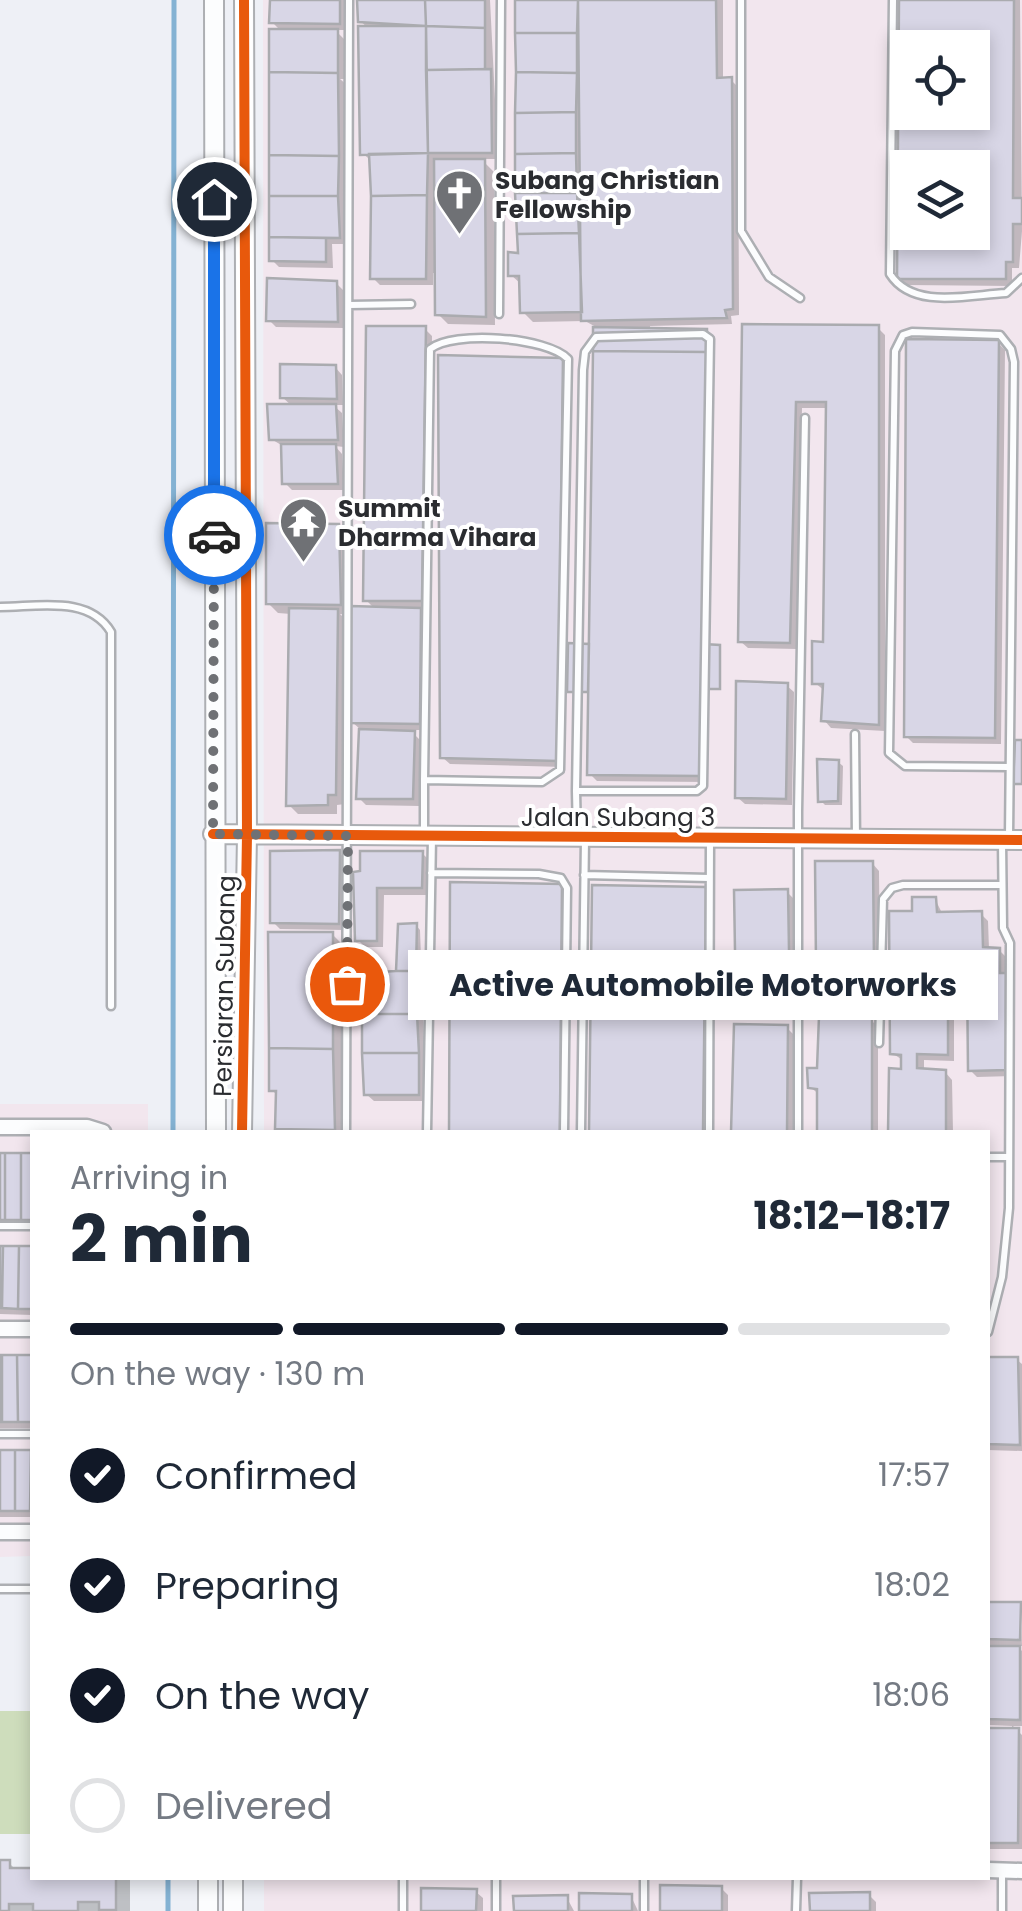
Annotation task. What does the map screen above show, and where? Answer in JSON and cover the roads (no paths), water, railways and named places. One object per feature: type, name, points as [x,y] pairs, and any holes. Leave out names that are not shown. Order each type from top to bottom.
[{"type":"street","name":"Persiaran Subang","points":[[214,0],[216,1130]]},
{"type":"street","name":"Persiaran Subang","points":[[242,1130],[247,835],[244,0]]},
{"type":"street","name":"Jalan Subang 3","points":[[213,834],[1011,840]]},
{"type":"street","points":[[0,1127],[97,1130]]},
{"type":"street","points":[[0,1329],[30,1329]]},
{"type":"street","points":[[0,1532],[30,1532]]},
{"type":"street","points":[[995,1871],[1022,1871]]},
{"type":"street","points":[[208,1880],[208,1911]]},
{"type":"street","points":[[233,1880],[233,1911]]},
{"type":"lane","points":[[346,1130],[349,0]]},
{"type":"lane","points":[[499,314],[502,0]]},
{"type":"lane","points":[[740,0],[740,231],[769,277],[800,298]]},
{"type":"lane","points":[[893,0],[890,274],[904,292],[923,296],[1006,293],[1022,278]]},
{"type":"lane","points":[[349,305],[411,304]]},
{"type":"lane","points":[[990,1324],[1002,1277],[1009,1157],[1010,943],[1003,928],[1002,886],[1011,840],[1011,348],[1000,336],[912,332],[903,336],[895,351],[889,754],[905,766],[1009,767]]},
{"type":"lane","points":[[576,791],[698,791],[703,786],[710,339],[703,334],[596,338],[586,352],[576,791],[584,875],[580,1130]]},
{"type":"lane","points":[[424,780],[542,782],[560,770],[568,358],[540,342],[458,340],[430,349],[424,780],[430,873],[427,1130]]},
{"type":"lane","points":[[798,1130],[805,418]]},
{"type":"lane","points":[[0,607],[79,606],[102,618],[111,632],[111,1006]]},
{"type":"lane","points":[[855,734],[856,839]]},
{"type":"lane","points":[[709,1130],[710,838]]},
{"type":"lane","points":[[430,873],[539,874],[561,878],[567,888],[564,1130]]},
{"type":"lane","points":[[584,875],[709,878]]},
{"type":"lane","points":[[879,1043],[883,899],[892,888],[902,885],[1002,886]]},
{"type":"lane","points":[[990,1157],[1009,1157]]},
{"type":"lane","points":[[0,1226],[30,1226]]},
{"type":"lane","points":[[0,1434],[30,1434]]},
{"type":"lane","points":[[0,1589],[30,1589]]},
{"type":"lane","points":[[995,1871],[1002,1911]]},
{"type":"lane","points":[[403,1880],[403,1911]]},
{"type":"lane","points":[[496,1880],[496,1911]]},
{"type":"lane","points":[[644,1880],[644,1911]]},
{"type":"lane","points":[[796,1911],[797,1880]]},
{"type":"waterway","points":[[173,1130],[174,0]]},
{"type":"waterway","points":[[168,1880],[168,1911]]},
{"type":"place","name":"Subang Christian Fellowship","points":[[460,236]]},
{"type":"place","name":"Summit Dharma Vihara","points":[[303,564]]},
{"type":"place","name":"Active Automobile Motorworks","points":[[347,984]]}]
